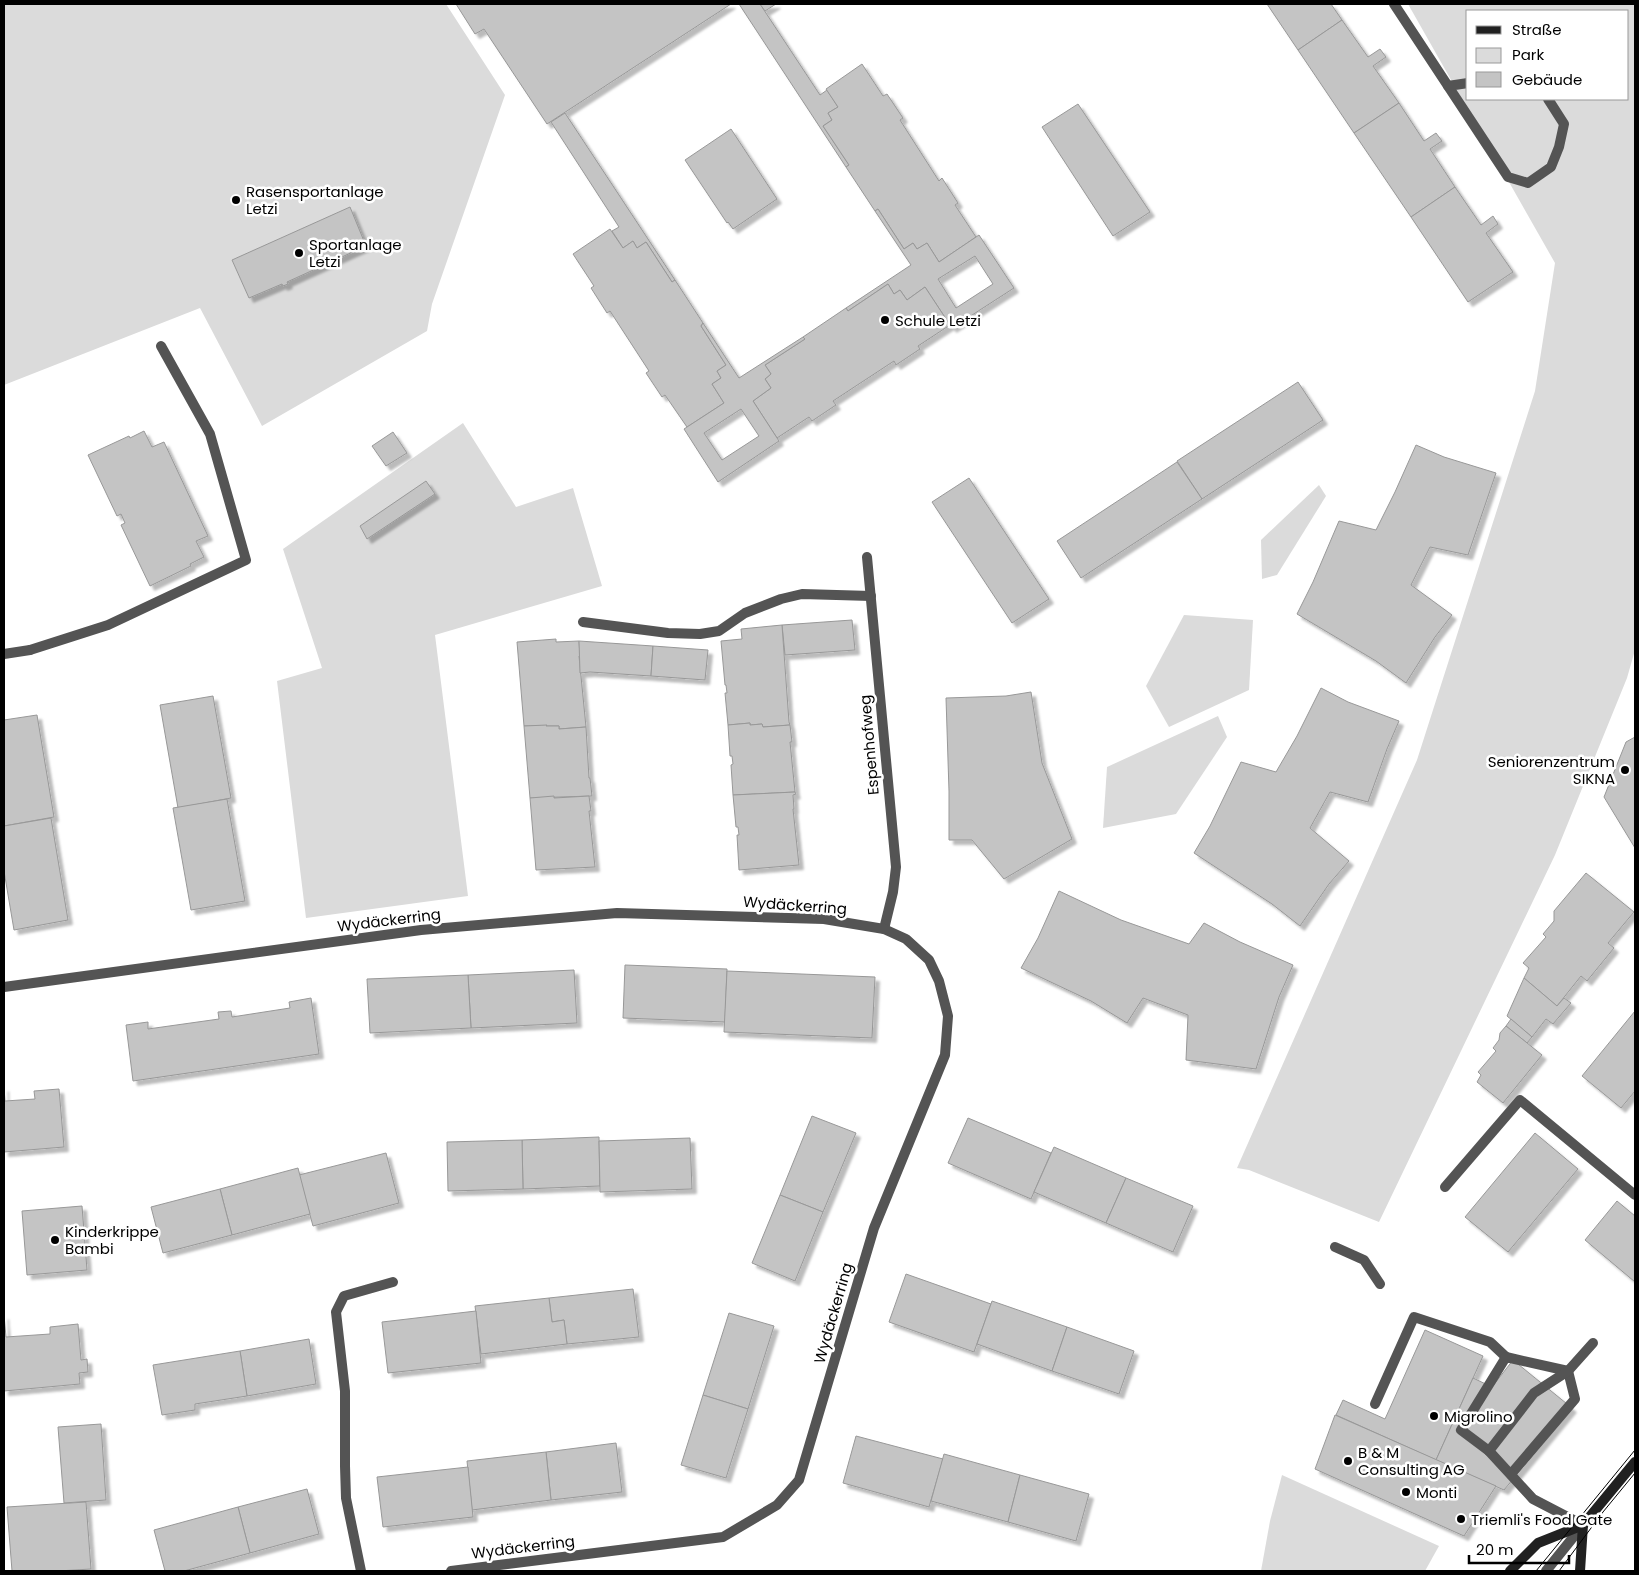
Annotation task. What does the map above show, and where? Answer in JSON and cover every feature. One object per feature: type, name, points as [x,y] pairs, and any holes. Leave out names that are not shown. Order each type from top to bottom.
[{"type":"main road","points":[[1510,1571],[1538,1543],[1583,1525],[1635,1462]]},
{"type":"main road","points":[[1580,1571],[1583,1525]]},
{"type":"street","points":[[1394,4],[1508,178],[1528,183],[1551,168],[1559,147],[1564,124],[1549,100]]},
{"type":"street","points":[[1448,86],[1466,83]]},
{"type":"street","points":[[4,654],[30,650],[108,625],[246,560],[210,434],[161,346]]},
{"type":"street","name":"Espenhofweg","points":[[867,557],[896,867],[893,892],[884,929]]},
{"type":"street","points":[[583,622],[700,634],[719,631],[744,613],[781,599],[802,594],[870,596]]},
{"type":"street","name":"Wydäckerring","points":[[4,987],[421,930],[617,913],[824,919],[884,929],[906,939],[929,960],[939,981],[948,1016],[945,1056],[874,1228],[799,1480],[777,1505],[724,1537],[451,1571]]},
{"type":"street","points":[[1445,1187],[1520,1100],[1635,1195]]},
{"type":"street","points":[[1335,1247],[1364,1260],[1380,1284]]},
{"type":"street","points":[[361,1571],[346,1498],[345,1391],[336,1312],[344,1296],[394,1282]]},
{"type":"street","points":[[1375,1404],[1414,1317],[1490,1342],[1506,1357],[1568,1371]]},
{"type":"street","points":[[1489,1451],[1534,1393],[1568,1371],[1593,1343]]},
{"type":"street","points":[[1506,1357],[1460,1430],[1489,1451],[1533,1500],[1583,1525],[1546,1571]]},
{"type":"street","points":[[1511,1474],[1576,1399],[1568,1371]]},
{"type":"green space","name":"Rasensportanlage Letzi","points":[[4,4],[446,4],[505,95],[432,304],[427,331],[262,426],[200,308],[4,385]]},
{"type":"green space","points":[[1408,4],[1635,4],[1635,650],[1627,678],[1555,855],[1379,1222],[1249,1170],[1237,1168],[1417,760],[1535,391],[1555,263]]},
{"type":"green space","points":[[463,423],[516,507],[573,488],[602,586],[435,635],[468,896],[306,918],[277,681],[322,668],[283,549]]},
{"type":"green space","points":[[1319,485],[1326,496],[1277,575],[1262,579],[1261,540]]},
{"type":"green space","points":[[1184,615],[1253,620],[1249,690],[1169,727],[1146,686]]},
{"type":"green space","points":[[1218,716],[1227,737],[1176,814],[1103,828],[1107,767]]},
{"type":"green space","points":[[1282,1475],[1439,1546],[1425,1571],[1261,1571],[1270,1521]]},
{"type":"building","points":[[456,4],[731,4],[547,124],[484,29],[475,34]]},
{"type":"building","points":[[739,4],[760,4],[820,95],[827,90],[838,107],[828,113],[832,120],[823,126],[849,165],[846,167]]},
{"type":"building","points":[[760,4],[776,4],[765,11]]},
{"type":"building","points":[[1267,4],[1331,4],[1342,20],[1298,50]]},
{"type":"building","points":[[1342,20],[1368,57],[1380,49],[1386,57],[1373,66],[1399,103],[1354,133],[1298,50]]},
{"type":"building","points":[[862,64],[883,96],[887,94],[903,118],[900,120],[939,181],[942,178],[958,203],[955,205],[976,237],[939,262],[927,243],[917,249],[913,243],[904,249],[878,209],[875,211],[846,167],[849,165],[823,126],[832,120],[828,113],[838,107],[826,89]]},
{"type":"building","points":[[1399,103],[1424,141],[1436,133],[1442,141],[1430,149],[1455,187],[1411,217],[1354,133]]},
{"type":"building","points":[[1078,104],[1150,212],[1113,236],[1042,127]]},
{"type":"building","points":[[565,113],[675,280],[672,282],[646,242],[637,248],[633,241],[623,248],[612,231],[619,227],[551,122]]},
{"type":"building","points":[[731,129],[777,199],[733,229],[685,160]]},
{"type":"building","points":[[1455,187],[1481,225],[1493,216],[1498,224],[1486,233],[1513,272],[1468,302],[1411,217]]},
{"type":"building","name":"Sportanlage Letzi","points":[[350,207],[366,246],[287,282],[288,284],[283,286],[282,284],[249,298],[232,260]]},
{"type":"building","points":[[878,209],[904,249],[913,243],[917,249],[927,243],[939,262],[979,235],[1014,288],[952,328],[925,287],[907,300],[900,290],[894,294],[888,284],[848,311],[846,308],[911,265],[875,211]],"holes":[[[975,256],[993,284],[956,308],[938,279]]]},
{"type":"building","points":[[610,229],[623,248],[633,241],[637,248],[646,242],[672,282],[675,280],[703,323],[701,326],[726,365],[717,371],[721,378],[712,384],[724,403],[687,427],[665,395],[662,397],[646,373],[649,371],[610,311],[607,313],[591,288],[594,286],[573,254]]},
{"type":"building","points":[[888,284],[894,294],[900,290],[907,300],[925,287],[950,325],[918,346],[920,349],[896,365],[894,361],[833,401],[836,405],[812,421],[809,417],[777,438],[753,401],[771,388],[765,379],[771,374],[765,365],[805,339],[803,337],[846,308],[848,311]]},
{"type":"building","points":[[703,323],[739,378],[803,337],[805,339],[765,365],[771,374],[765,379],[771,388],[753,401],[779,441],[718,482],[684,429],[724,403],[712,384],[721,378],[717,371],[726,365],[701,326]],"holes":[[[741,409],[759,436],[722,460],[704,433]]]},
{"type":"building","points":[[1298,382],[1323,420],[1202,499],[1177,461]]},
{"type":"building","points":[[144,431],[152,447],[164,442],[208,536],[196,541],[204,557],[190,564],[191,566],[150,586],[121,525],[125,523],[121,514],[117,516],[88,455]]},
{"type":"building","points":[[393,432],[407,453],[386,466],[372,446]]},
{"type":"building","points":[[1416,445],[1444,457],[1496,473],[1468,555],[1430,547],[1411,585],[1452,615],[1435,637],[1406,683],[1376,661],[1297,614],[1339,521],[1376,530]]},
{"type":"building","points":[[1177,462],[1202,499],[1081,578],[1057,541]]},
{"type":"building","points":[[969,478],[1049,599],[1012,623],[932,502]]},
{"type":"building","points":[[426,481],[435,494],[367,539],[360,526]]},
{"type":"building","points":[[852,620],[855,650],[785,655],[782,625]]},
{"type":"building","points":[[782,625],[790,725],[763,727],[762,724],[750,725],[750,723],[728,725],[725,693],[727,693],[721,641],[742,639],[741,629]]},
{"type":"building","points":[[556,639],[556,642],[579,641],[586,727],[559,729],[559,726],[524,726],[517,642]]},
{"type":"building","points":[[579,641],[653,646],[651,676],[580,673]]},
{"type":"building","points":[[653,646],[708,650],[705,680],[651,676]]},
{"type":"building","points":[[1321,688],[1348,702],[1399,721],[1368,802],[1330,792],[1310,828],[1349,861],[1329,884],[1300,926],[1272,904],[1194,853],[1210,826],[1241,762],[1276,772],[1297,736]]},
{"type":"building","points":[[1031,692],[1042,763],[1072,839],[1004,879],[972,840],[949,840],[946,698],[1006,696]]},
{"type":"building","points":[[213,696],[231,798],[178,808],[160,705]]},
{"type":"building","points":[[37,715],[54,817],[4,826],[4,720]]},
{"type":"building","points":[[750,723],[750,725],[762,724],[763,727],[790,725],[795,792],[733,795],[731,765],[733,764],[732,756],[730,756],[728,725]]},
{"type":"building","points":[[524,726],[559,726],[559,729],[586,727],[592,796],[530,798]]},
{"type":"building","name":"Seniorenzentrum SIKNA","points":[[1635,737],[1635,848],[1604,797],[1626,742]]},
{"type":"building","points":[[795,792],[796,794],[793,795],[793,809],[799,865],[739,870],[737,835],[739,835],[738,827],[736,827],[733,795]]},
{"type":"building","points":[[554,796],[554,798],[589,796],[595,867],[536,870],[530,798]]},
{"type":"building","points":[[227,799],[245,901],[191,910],[173,808]]},
{"type":"building","points":[[51,818],[68,920],[14,930],[4,871],[4,826]]},
{"type":"building","points":[[1586,873],[1634,912],[1608,943],[1614,948],[1587,981],[1581,976],[1557,1006],[1524,978],[1529,968],[1523,963],[1546,937],[1543,934],[1554,921],[1554,911]]},
{"type":"building","points":[[1059,891],[1121,920],[1189,944],[1204,923],[1240,942],[1293,965],[1279,997],[1256,1069],[1186,1060],[1188,1015],[1143,998],[1127,1023],[1091,1001],[1021,968],[1038,938]]},
{"type":"building","points":[[625,965],[727,969],[725,1022],[623,1018]]},
{"type":"building","points":[[574,970],[577,1023],[471,1028],[468,975]]},
{"type":"building","points":[[727,971],[875,977],[872,1038],[724,1032]]},
{"type":"building","points":[[468,975],[471,1028],[370,1033],[367,979]]},
{"type":"building","points":[[1524,978],[1557,1006],[1564,998],[1571,1003],[1553,1024],[1546,1019],[1532,1037],[1507,1016]]},
{"type":"building","points":[[311,998],[319,1054],[133,1081],[126,1025],[148,1022],[148,1029],[219,1019],[218,1012],[231,1011],[232,1017],[290,1008],[289,1002]]},
{"type":"building","points":[[1635,1011],[1635,1091],[1621,1108],[1582,1076]]},
{"type":"building","points":[[1511,1019],[1532,1037],[1527,1043],[1506,1026]]},
{"type":"building","points":[[1506,1026],[1542,1055],[1503,1103],[1477,1082],[1481,1075],[1478,1072],[1496,1051],[1493,1048],[1499,1040],[1500,1033]]},
{"type":"building","points":[[4,1087],[5,1101],[35,1099],[34,1091],[59,1089],[64,1147],[4,1152]]},
{"type":"building","points":[[812,1116],[856,1133],[823,1212],[780,1195]]},
{"type":"building","points":[[968,1118],[1051,1153],[1031,1199],[948,1163]]},
{"type":"building","points":[[1535,1133],[1578,1169],[1508,1252],[1465,1217]]},
{"type":"building","points":[[599,1137],[600,1186],[523,1189],[522,1140]]},
{"type":"building","points":[[690,1138],[692,1189],[600,1192],[599,1141]]},
{"type":"building","points":[[522,1140],[523,1189],[448,1191],[447,1142]]},
{"type":"building","points":[[1054,1147],[1126,1178],[1106,1223],[1034,1192]]},
{"type":"building","points":[[386,1153],[399,1203],[313,1226],[299,1175]]},
{"type":"building","points":[[298,1168],[310,1214],[232,1235],[220,1189]]},
{"type":"building","points":[[1126,1178],[1193,1206],[1173,1252],[1106,1223]]},
{"type":"building","points":[[220,1189],[232,1235],[163,1253],[151,1207]]},
{"type":"building","points":[[780,1195],[823,1212],[795,1281],[752,1263]]},
{"type":"building","points":[[1617,1201],[1635,1216],[1635,1282],[1585,1240]]},
{"type":"building","name":"Kinderkrippe Bambi","points":[[82,1206],[87,1270],[27,1275],[22,1211]]},
{"type":"building","points":[[906,1274],[991,1304],[974,1352],[889,1322]]},
{"type":"building","points":[[633,1289],[639,1337],[567,1344],[564,1320],[552,1322],[549,1298]]},
{"type":"building","points":[[549,1298],[552,1322],[564,1320],[567,1344],[481,1354],[475,1306]]},
{"type":"building","points":[[992,1301],[1067,1327],[1052,1371],[977,1344]]},
{"type":"building","points":[[476,1311],[481,1363],[388,1373],[382,1322]]},
{"type":"building","points":[[729,1313],[774,1326],[748,1409],[703,1395]]},
{"type":"building","points":[[4,1315],[6,1337],[50,1334],[50,1327],[78,1324],[81,1360],[87,1359],[88,1372],[79,1373],[80,1384],[4,1391]]},
{"type":"building","points":[[1067,1327],[1134,1351],[1119,1394],[1052,1371]]},
{"type":"building","points":[[1425,1330],[1483,1356],[1436,1460],[1336,1415],[1343,1400],[1385,1419]]},
{"type":"building","points":[[309,1339],[316,1384],[247,1396],[240,1351]]},
{"type":"building","points":[[240,1351],[247,1396],[195,1404],[195,1410],[162,1415],[153,1365]]},
{"type":"building","points":[[1513,1360],[1572,1408],[1504,1490],[1436,1460],[1473,1378],[1492,1387]]},
{"type":"building","points":[[703,1395],[748,1409],[726,1478],[681,1465]]},
{"type":"building","points":[[1335,1415],[1496,1486],[1464,1536],[1315,1469]]},
{"type":"building","points":[[101,1424],[106,1500],[64,1503],[58,1427]]},
{"type":"building","points":[[856,1436],[943,1459],[929,1507],[843,1483]]},
{"type":"building","points":[[616,1443],[622,1492],[551,1500],[546,1452]]},
{"type":"building","points":[[546,1452],[551,1500],[472,1510],[467,1461]]},
{"type":"building","points":[[944,1454],[1020,1475],[1008,1522],[931,1501]]},
{"type":"building","points":[[468,1467],[473,1517],[383,1527],[377,1477]]},
{"type":"building","points":[[1020,1475],[1089,1494],[1076,1541],[1008,1522]]},
{"type":"building","points":[[307,1489],[319,1534],[250,1553],[238,1507]]},
{"type":"building","points":[[86,1502],[91,1569],[12,1571],[7,1507]]},
{"type":"building","points":[[238,1507],[250,1553],[184,1571],[165,1571],[154,1530]]},
{"type":"tram line","points":[[1536,1571],[1635,1450]]},
{"type":"tram line","points":[[1559,1571],[1635,1473]]},
{"type":"place","name":"Rasensportanlage Letzi","points":[[236,200]]},
{"type":"place","name":"Sportanlage Letzi","points":[[299,253]]},
{"type":"place","name":"Schule Letzi","points":[[885,320]]},
{"type":"place","name":"Seniorenzentrum SIKNA","points":[[1625,770]]},
{"type":"place","name":"Kinderkrippe Bambi","points":[[55,1240]]},
{"type":"place","name":"Migrolino","points":[[1434,1416]]},
{"type":"place","name":"B & M Consulting AG","points":[[1348,1461]]},
{"type":"place","name":"Monti","points":[[1406,1492]]},
{"type":"place","name":"Triemli's Food Gate","points":[[1461,1519]]}]
